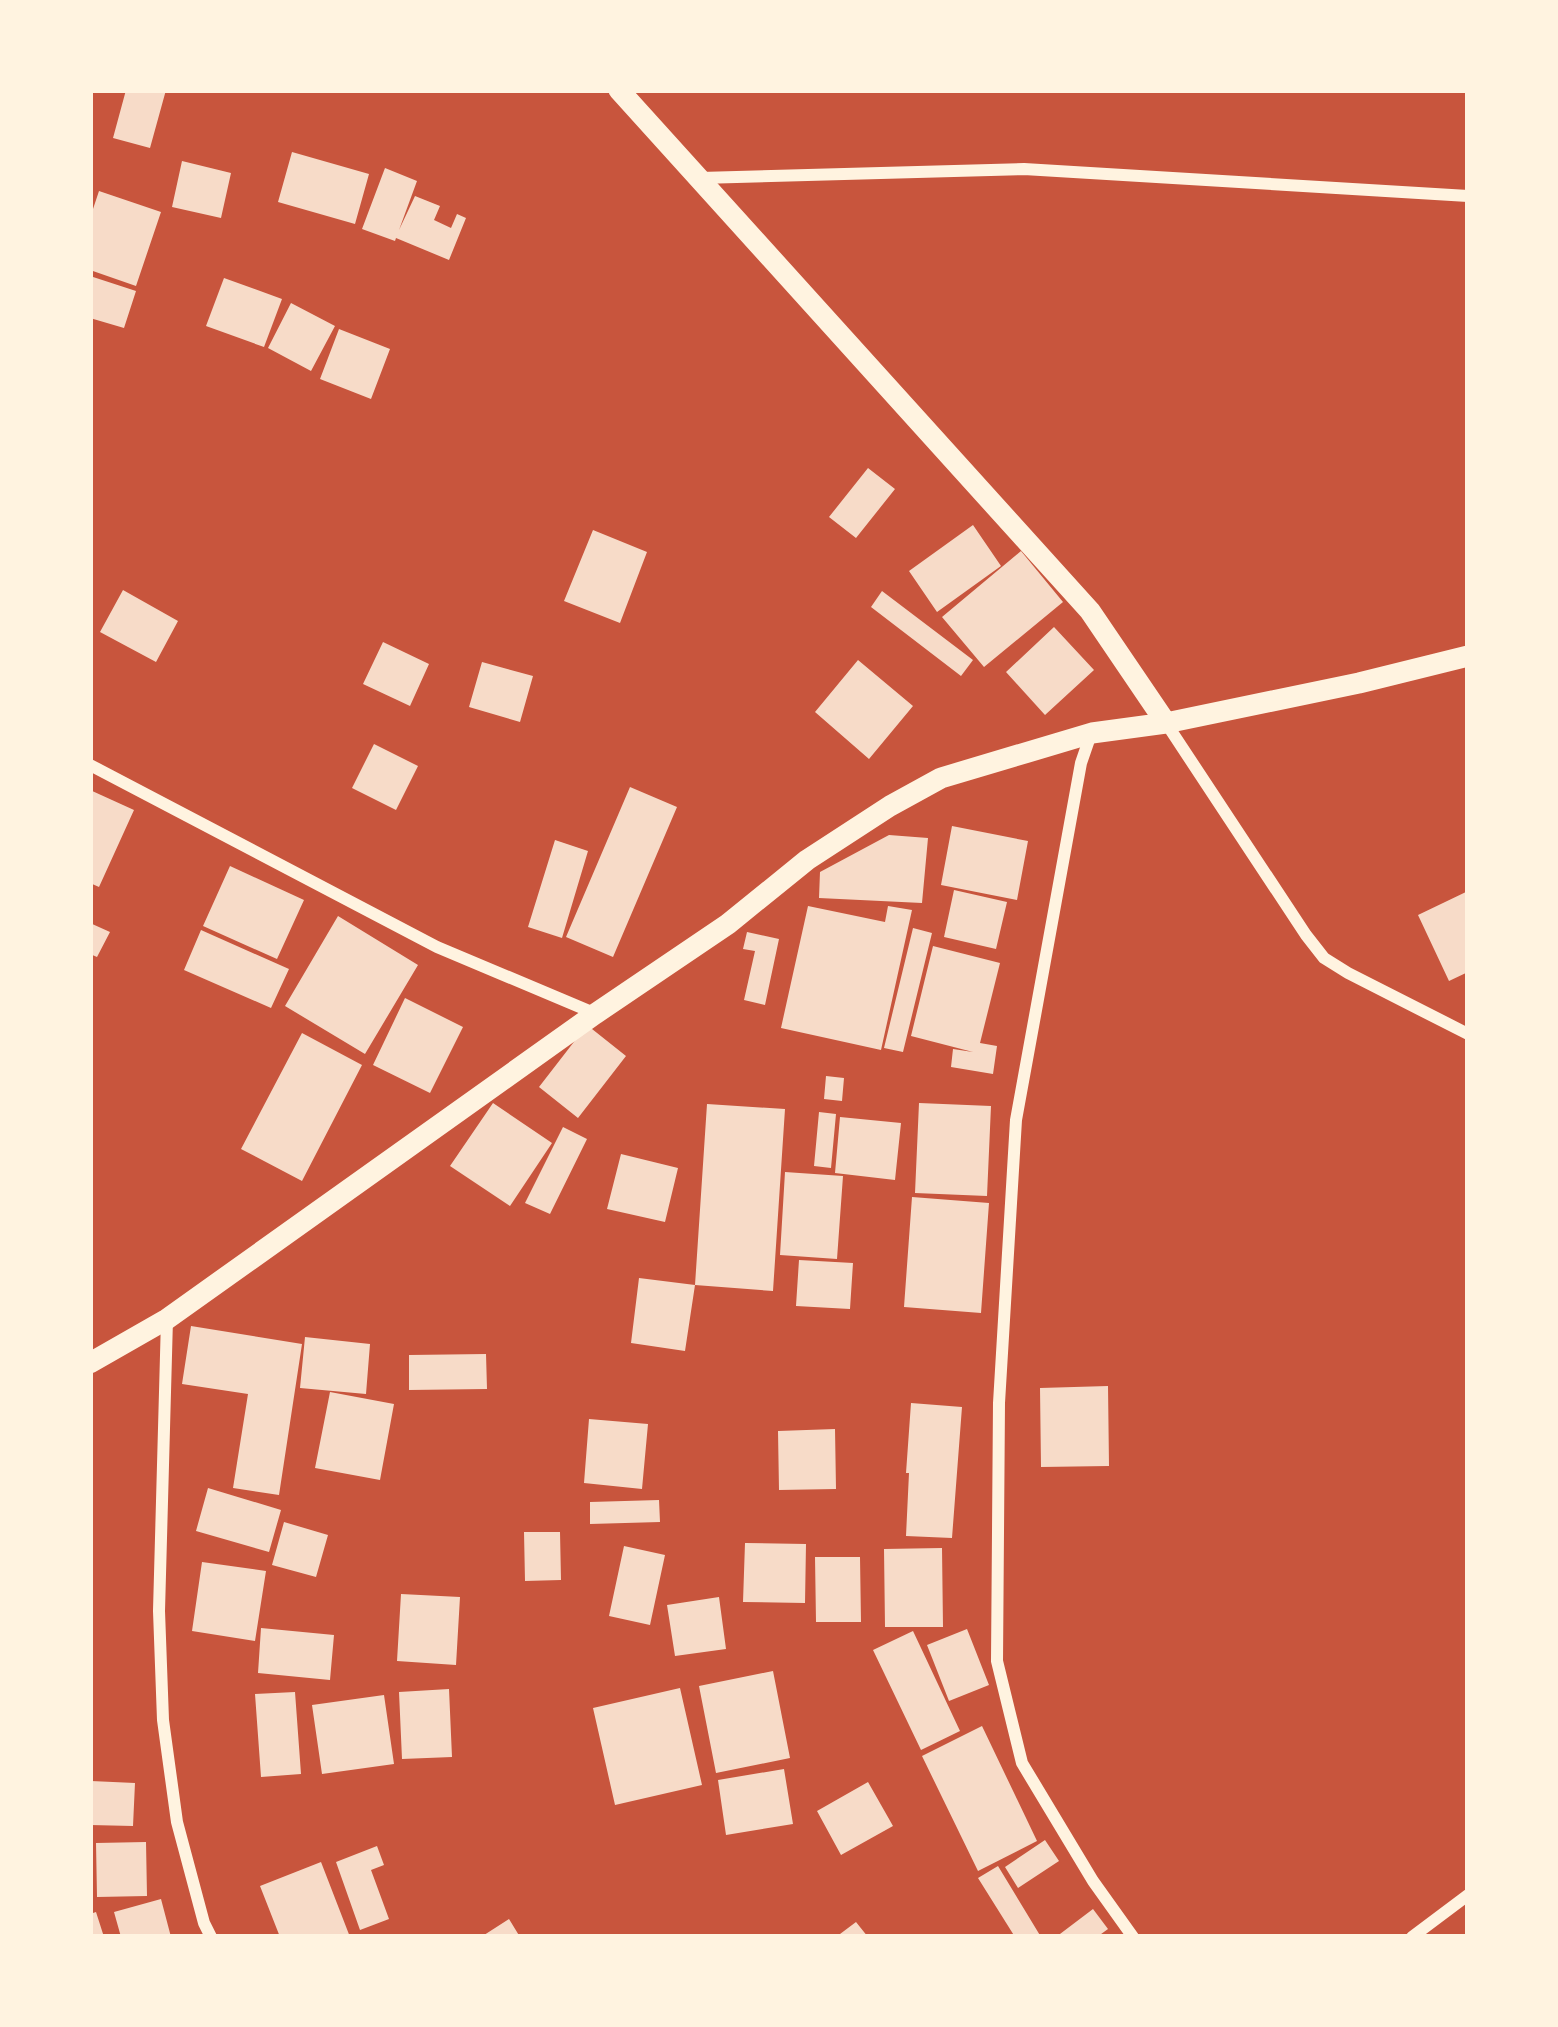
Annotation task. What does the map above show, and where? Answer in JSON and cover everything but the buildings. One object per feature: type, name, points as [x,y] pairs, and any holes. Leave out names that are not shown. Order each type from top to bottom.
[{"type":"street","points":[[619,90],[1090,611],[1324,958],[1468,1034]]},
{"type":"street","points":[[699,178],[1024,169],[1468,196]]},
{"type":"street","points":[[90,1363],[167,1318],[728,924],[807,860],[941,778],[1092,733],[1166,723],[1468,656]]},
{"type":"street","points":[[1092,733],[1081,763],[1016,1120],[999,1403],[997,1661],[1022,1763],[1093,1881],[1133,1937]]},
{"type":"street","points":[[90,765],[436,947],[596,1014]]},
{"type":"street","points":[[167,1318],[159,1611],[163,1720],[177,1822],[212,1937]]},
{"type":"street","points":[[1412,1937],[1468,1895]]}]
